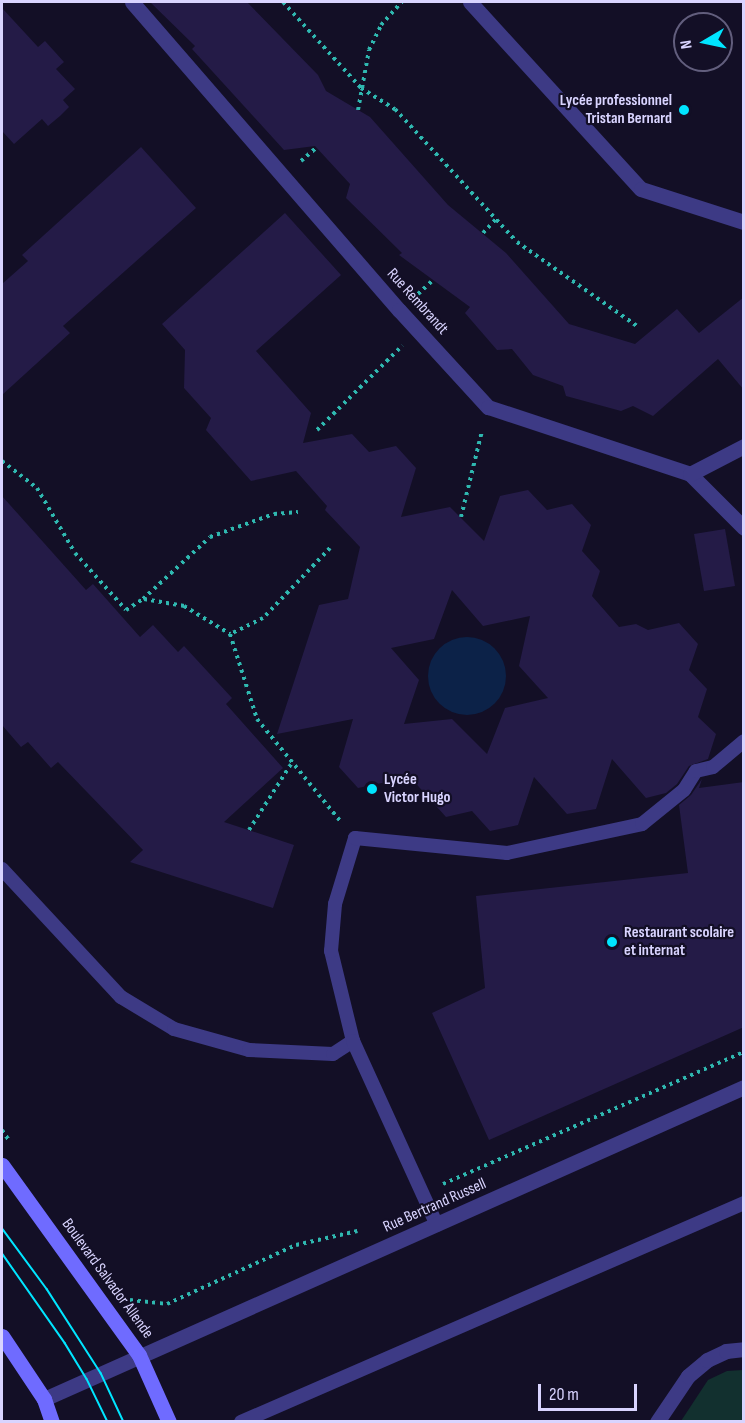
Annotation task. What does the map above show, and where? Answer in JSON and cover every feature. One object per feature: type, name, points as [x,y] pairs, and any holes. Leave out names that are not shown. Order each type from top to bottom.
[{"type":"street","name":"Rue Rembrandt","points":[[132,2],[488,407],[690,474],[744,528]]},
{"type":"street","points":[[470,2],[641,189],[744,222]]},
{"type":"street","points":[[690,474],[744,446]]},
{"type":"street","name":"Rue Bertrand Russell","points":[[44,1399],[744,1087]]},
{"type":"street","name":"Boulevard Salvador Allende","points":[[2,1165],[139,1355],[169,1422]]},
{"type":"street","points":[[2,1336],[44,1399],[52,1422]]},
{"type":"street","points":[[657,1422],[688,1376],[707,1359],[726,1351],[744,1349]]},
{"type":"lane","points":[[437,1225],[352,1041],[331,951],[335,904],[355,838],[507,854],[642,824],[684,790],[696,771],[713,767],[744,741]]},
{"type":"lane","points":[[2,869],[121,997],[174,1029],[249,1050],[333,1054],[352,1041]]},
{"type":"lane","points":[[241,1422],[744,1203]]},
{"type":"path","points":[[283,2],[362,88],[395,109],[517,242],[637,326]]},
{"type":"path","points":[[358,110],[369,50],[381,25],[402,2]]},
{"type":"path","points":[[483,232],[496,219]]},
{"type":"path","points":[[317,430],[418,330]]},
{"type":"path","points":[[460,517],[488,407]]},
{"type":"path","points":[[2,461],[38,488],[75,554],[126,610],[143,599],[210,537],[274,514],[298,512]]},
{"type":"path","points":[[230,634],[263,618],[330,548]]},
{"type":"path","points":[[143,599],[184,606],[230,634],[257,719],[291,764],[355,838]]},
{"type":"path","points":[[249,830],[291,764]]},
{"type":"path","points":[[423,1193],[744,1052]]},
{"type":"path","points":[[167,1304],[296,1245],[362,1229]]},
{"type":"green space","points":[[743,1370],[743,1421],[681,1421],[708,1380],[727,1371]]},
{"type":"water","points":[[467,637],[482,640],[499,654],[506,676],[503,691],[489,708],[467,715],[452,712],[435,698],[428,676],[431,661],[445,644]]},
{"type":"building","points":[[150,2],[247,2],[318,75],[326,91],[370,117],[448,205],[506,253],[569,324],[635,344],[677,309],[699,333],[744,297],[744,390],[718,359],[653,416],[633,406],[621,411],[566,396],[563,386],[533,375],[512,349],[497,350],[465,313],[470,307],[399,255],[402,253],[346,198],[350,184],[315,146],[284,150],[192,49],[195,46]]},
{"type":"building","points":[[2,8],[38,47],[45,41],[64,62],[56,69],[75,89],[63,100],[69,107],[60,116],[48,126],[42,119],[14,144],[2,131]]},
{"type":"building","points":[[141,147],[196,208],[63,326],[70,333],[2,395],[2,284],[28,261],[22,255]]},
{"type":"building","points":[[285,213],[341,275],[256,351],[311,413],[303,443],[352,434],[369,452],[396,446],[416,468],[401,517],[450,507],[484,541],[500,496],[528,490],[547,510],[572,504],[591,525],[582,551],[600,571],[592,596],[619,627],[636,624],[648,630],[679,623],[698,644],[689,670],[707,689],[698,717],[716,734],[708,759],[689,766],[677,784],[666,793],[646,798],[612,759],[596,809],[567,814],[534,777],[518,825],[490,831],[472,811],[446,817],[410,777],[358,788],[339,767],[353,719],[277,734],[319,605],[348,599],[360,547],[325,510],[327,506],[296,471],[251,481],[206,430],[211,418],[184,388],[185,350],[162,324]],"holes":[[[452,590],[483,626],[530,616],[519,666],[548,698],[505,708],[487,754],[452,719],[404,724],[419,680],[391,648],[434,639]]]},
{"type":"building","points":[[2,496],[86,590],[93,584],[140,637],[153,625],[178,652],[184,646],[232,698],[226,704],[283,768],[224,822],[294,845],[273,908],[130,862],[143,850],[58,762],[51,768],[28,742],[21,747],[2,725]]},
{"type":"building","points":[[725,529],[735,586],[704,591],[694,534]]},
{"type":"building","name":"Restaurant scolaire et internat","points":[[702,779],[699,788],[744,782],[744,1027],[489,1140],[432,1013],[485,988],[476,896],[688,873],[679,805],[691,795]]},
{"type":"tram line","points":[[2,1228],[47,1289],[101,1373],[124,1422]]},
{"type":"tram line","points":[[2,1253],[65,1343],[87,1379],[108,1422]]},
{"type":"place","name":"Lycée professionnel Tristan Bernard","points":[[684,110]]},
{"type":"place","name":"Lycée Victor Hugo","points":[[372,789]]},
{"type":"place","name":"Restaurant scolaire et internat","points":[[612,942]]}]
